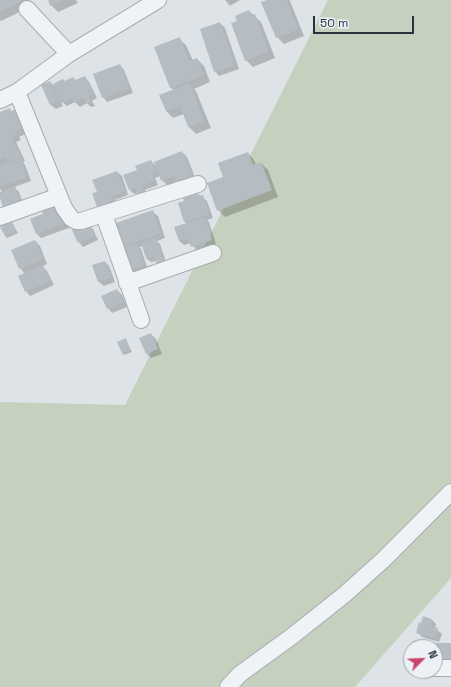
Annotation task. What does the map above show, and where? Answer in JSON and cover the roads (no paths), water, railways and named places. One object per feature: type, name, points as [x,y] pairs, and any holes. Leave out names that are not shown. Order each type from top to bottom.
[{"type":"street","points":[[0,100],[17,92],[70,54],[158,0]]},
{"type":"street","points":[[27,9],[70,54]]},
{"type":"street","points":[[17,92],[64,208],[71,218],[76,221],[104,215],[198,184]]},
{"type":"street","points":[[0,217],[59,196]]},
{"type":"street","points":[[104,215],[141,320]]},
{"type":"street","points":[[127,283],[213,253]]},
{"type":"street","points":[[228,687],[240,674],[291,637],[344,595],[389,555],[451,492]]}]
